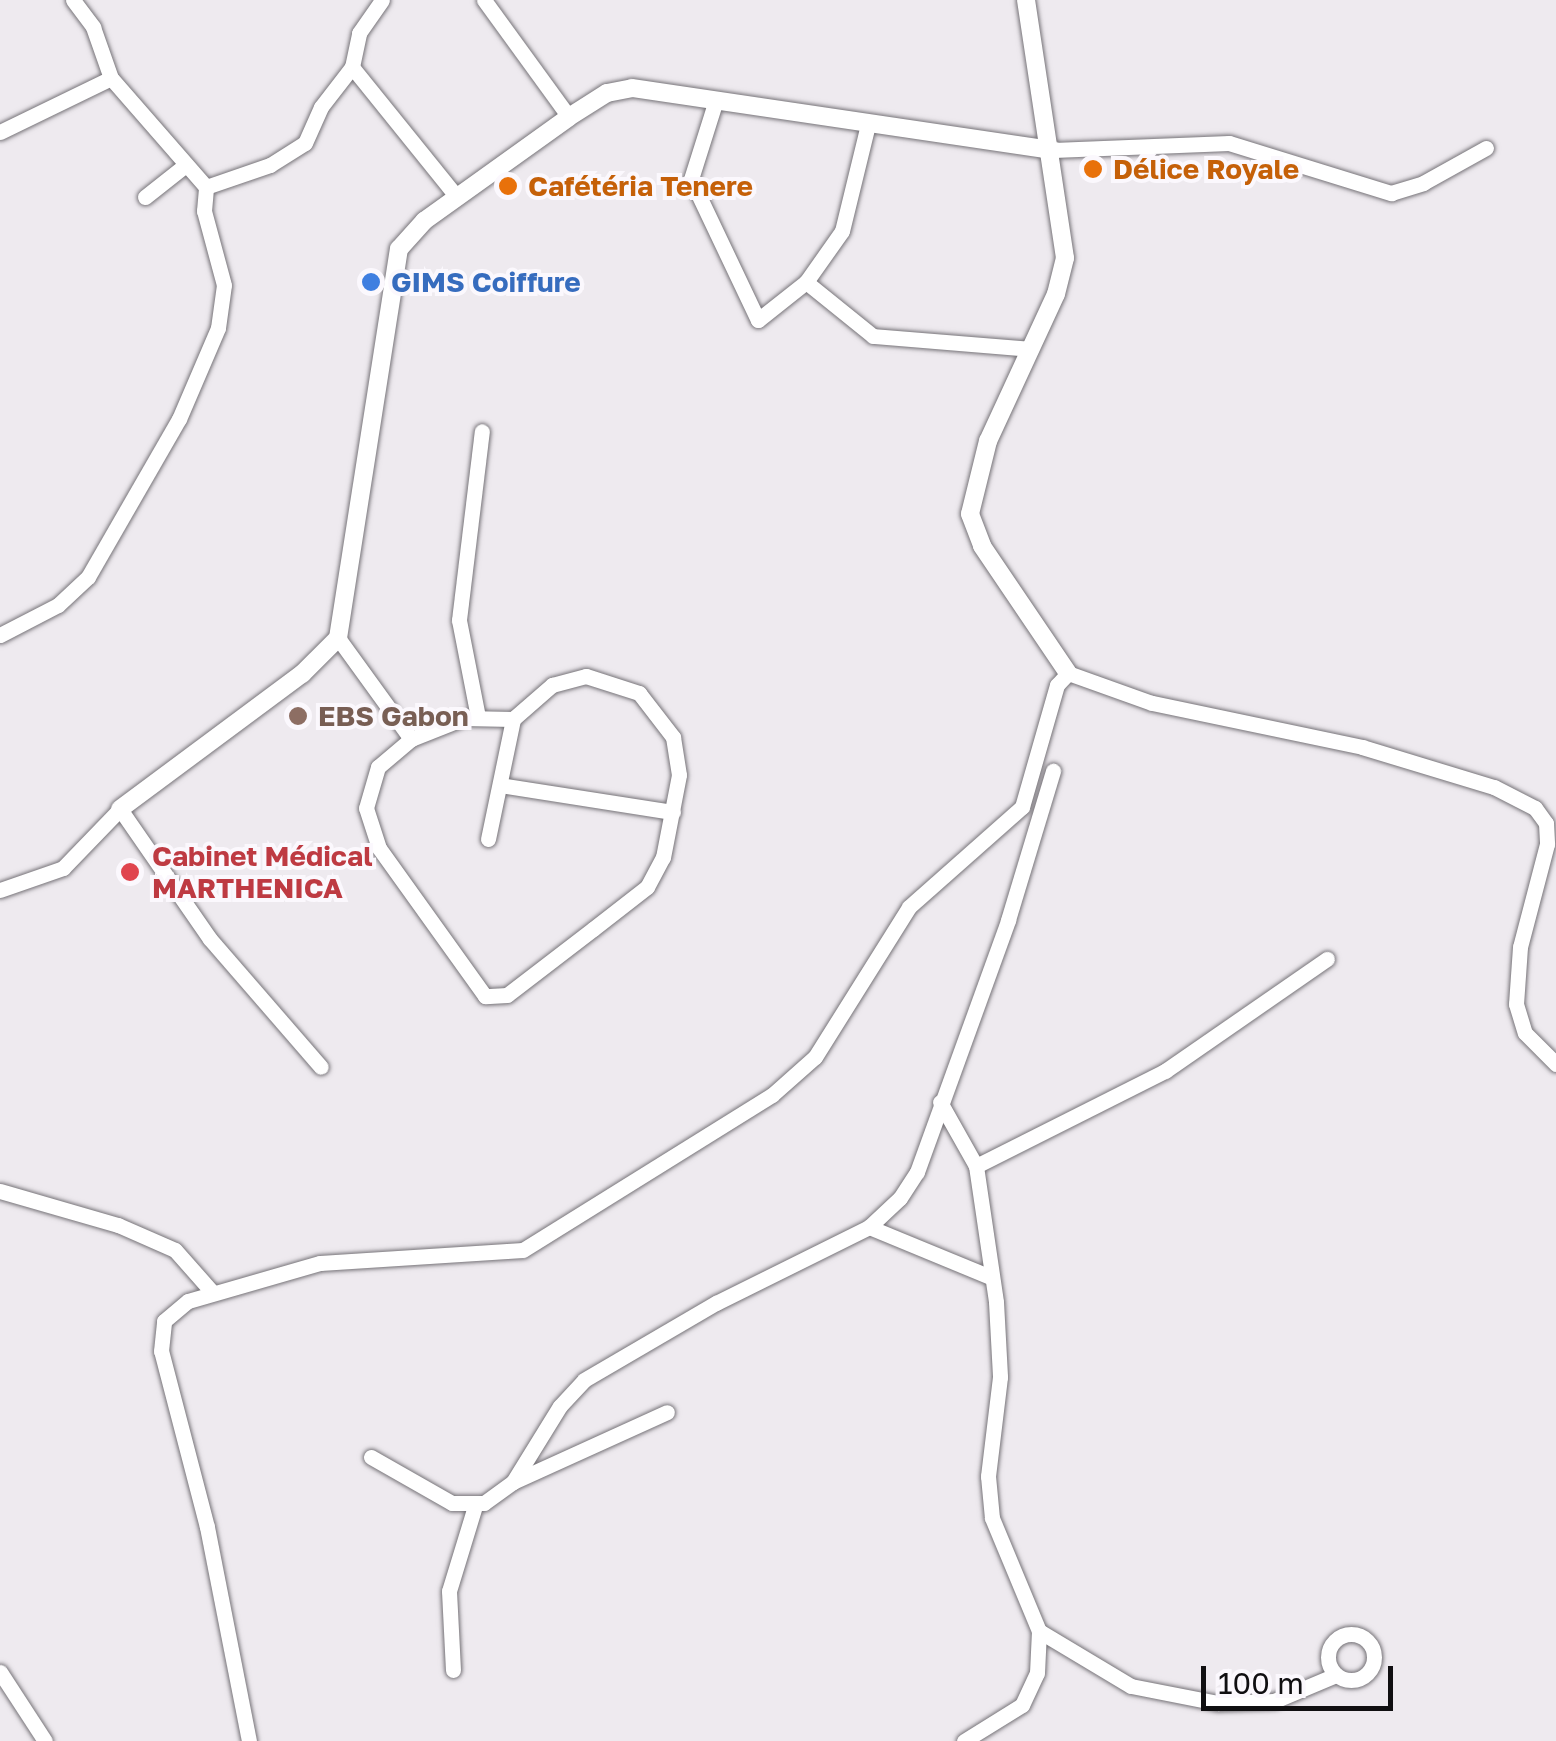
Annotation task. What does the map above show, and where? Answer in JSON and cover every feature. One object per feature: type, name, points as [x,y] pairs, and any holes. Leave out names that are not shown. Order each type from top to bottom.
[{"type":"street","points":[[73,0],[93,27],[111,78],[156,123],[184,167],[206,187]]},
{"type":"street","points":[[206,187],[270,165],[306,143],[321,107],[352,66],[358,34],[382,0]]},
{"type":"street","points":[[484,0],[569,118]]},
{"type":"street","points":[[1026,0],[1054,150],[1065,258],[982,459],[970,514],[982,546],[1068,673],[1152,704],[1362,747],[1506,792],[1535,808],[1546,824],[1547,844],[1520,948],[1516,1004],[1525,1033],[1556,1064]]},
{"type":"street","points":[[352,66],[457,198]]},
{"type":"street","points":[[0,132],[111,78]]},
{"type":"street","points":[[0,890],[63,868],[120,809],[302,674],[338,638],[394,266],[410,234],[569,118],[619,89],[1054,150],[1229,143],[1390,193],[1423,184],[1486,148]]},
{"type":"street","points":[[715,102],[691,180],[746,305],[764,320],[806,282],[842,230],[868,124]]},
{"type":"street","points":[[145,197],[184,167]]},
{"type":"street","points":[[0,635],[58,606],[81,586],[179,419],[218,328],[224,285],[204,212],[206,187]]},
{"type":"street","points":[[806,282],[873,336],[1030,349]]},
{"type":"street","points":[[478,717],[459,620],[482,431]]},
{"type":"street","points":[[338,638],[412,739]]},
{"type":"street","points":[[249,1741],[208,1527],[161,1351],[164,1321],[172,1310],[214,1293],[320,1263],[522,1250],[772,1094],[816,1057],[909,907],[1022,807],[1057,685],[1068,673]]},
{"type":"street","points":[[571,678],[606,680],[639,694],[663,718],[680,756],[659,873],[506,995],[490,998],[380,848],[367,821],[378,767],[412,739],[478,717],[513,719],[571,678]]},
{"type":"street","points":[[488,838],[513,719]]},
{"type":"street","points":[[513,1482],[584,1380],[716,1303],[869,1227],[912,1184],[1008,920],[1052,771]]},
{"type":"street","points":[[500,785],[672,812]]},
{"type":"street","points":[[120,809],[202,928],[321,1067]]},
{"type":"street","points":[[976,1166],[1165,1071],[1326,959]]},
{"type":"street","points":[[940,1102],[976,1166],[988,1276],[1000,1338],[988,1476],[992,1518],[1039,1631],[1037,1673],[1022,1705],[964,1741]]},
{"type":"street","points":[[0,1191],[118,1224],[175,1250],[214,1293]]},
{"type":"street","points":[[869,1227],[988,1276]]},
{"type":"street","points":[[452,1670],[449,1591],[475,1506],[513,1482],[667,1412]]},
{"type":"street","points":[[371,1457],[419,1489],[475,1506]]},
{"type":"street","points":[[1039,1631],[1131,1686],[1218,1703],[1274,1702],[1336,1675]]},
{"type":"street","points":[[0,1672],[45,1741]]},
{"type":"place","name":"Délice Royale","points":[[1093,169]]},
{"type":"place","name":"Cafétéria Tenere","points":[[508,186]]},
{"type":"place","name":"GIMS Coiffure","points":[[371,282]]},
{"type":"place","name":"EBS Gabon","points":[[298,716]]},
{"type":"place","name":"Cabinet Médical MARTHENICA","points":[[130,872]]}]
